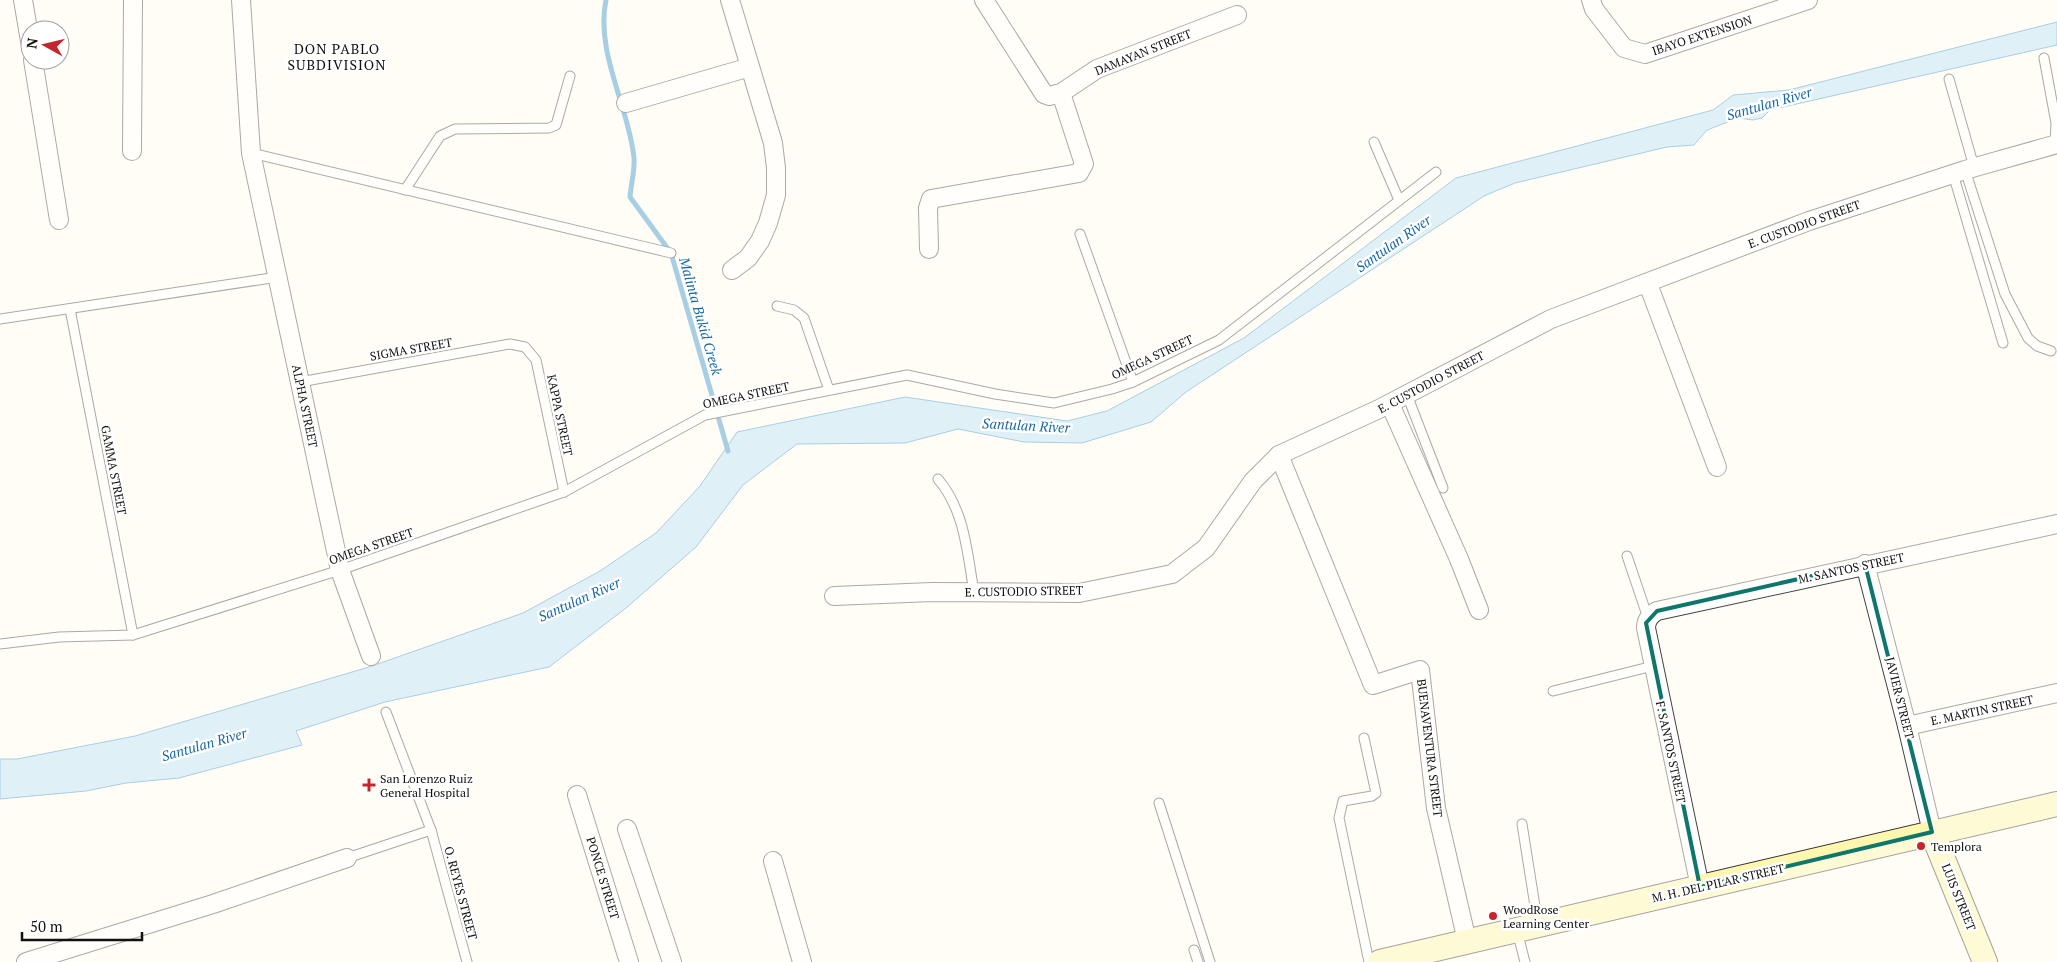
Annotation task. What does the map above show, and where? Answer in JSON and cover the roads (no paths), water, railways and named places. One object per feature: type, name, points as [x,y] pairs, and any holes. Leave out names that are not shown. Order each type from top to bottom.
[{"type":"main road","name":"M. H. DEL PILAR STREET","points":[[1381,962],[1439,955],[1467,941],[2057,804]]},
{"type":"main road","name":"LUIS STREET","points":[[1932,832],[1985,962]]},
{"type":"street","points":[[23,0],[26,20]]},
{"type":"street","points":[[132,151],[133,0]]},
{"type":"street","name":"ALPHA STREET","points":[[241,0],[251,153],[340,570],[371,656]]},
{"type":"street","points":[[730,0],[773,143],[776,168],[776,195],[768,223],[760,241],[748,258],[732,270]]},
{"type":"street","points":[[929,248],[928,208],[931,199],[1079,172],[1084,164],[1061,93],[1049,96],[1044,94],[984,0]]},
{"type":"street","name":"IBAYO EXTENSION","points":[[1591,0],[1594,9],[1624,48],[1645,54],[1808,0]]},
{"type":"street","name":"DAMAYAN STREET","points":[[1061,93],[1097,69],[1237,15]]},
{"type":"street","points":[[626,103],[750,67]]},
{"type":"street","points":[[35,70],[59,220]]},
{"type":"street","name":"E. CUSTODIO STREET","points":[[834,596],[974,592],[1079,593],[1172,574],[1206,548],[1253,481],[1279,455],[1390,404],[1551,319],[1648,284],[1809,221],[1964,170],[2056,144]]},
{"type":"street","points":[[1648,284],[1718,467]]},
{"type":"street","points":[[1390,404],[1460,559],[1479,610]]},
{"type":"street","name":"BUENAVENTURA STREET","points":[[1279,455],[1373,685],[1420,670],[1436,808],[1467,941]]},
{"type":"street","name":"M. SANTOS STREET","points":[[1648,618],[1657,611],[1865,564],[2057,524]]},
{"type":"street","name":"JAVIER STREET","points":[[1865,564],[1932,832]]},
{"type":"street","name":"F. SANTOS STREET","points":[[1648,618],[1646,628],[1653,666],[1700,887]]},
{"type":"street","name":"E. MARTIN STREET","points":[[1907,726],[2057,693]]},
{"type":"street","name":"PONCE STREET","points":[[577,794],[629,962]]},
{"type":"street","points":[[627,829],[672,962]]},
{"type":"street","points":[[26,962],[203,907],[347,858]]},
{"type":"street","points":[[773,861],[802,962]]},
{"type":"lane","points":[[2044,58],[2056,122],[2056,144]]},
{"type":"lane","points":[[405,190],[440,136],[454,128],[549,128],[556,125],[570,76]]},
{"type":"lane","points":[[1949,79],[1964,170],[2003,343]]},
{"type":"lane","points":[[1374,142],[1399,200]]},
{"type":"lane","points":[[251,153],[671,253]]},
{"type":"lane","points":[[1964,170],[2005,294],[2028,338],[2037,346],[2051,351]]},
{"type":"lane","name":"OMEGA STREET","points":[[0,644],[59,637],[133,635],[340,570],[564,492],[707,415],[908,375],[995,394],[1054,403],[1112,389],[1133,382],[1218,340],[1436,172]]},
{"type":"lane","points":[[1080,234],[1133,382]]},
{"type":"lane","points":[[0,319],[278,277]]},
{"type":"lane","points":[[777,306],[794,310],[804,318],[829,390]]},
{"type":"lane","name":"GAMMA STREET","points":[[70,309],[133,635]]},
{"type":"lane","name":"SIGMA STREET","points":[[300,382],[510,344],[525,348]]},
{"type":"lane","name":"KAPPA STREET","points":[[525,348],[536,360],[564,492]]},
{"type":"lane","points":[[1407,395],[1443,488]]},
{"type":"lane","points":[[938,479],[950,493],[962,523],[974,592]]},
{"type":"lane","points":[[1627,556],[1648,618]]},
{"type":"lane","points":[[1553,691],[1653,666]]},
{"type":"lane","name":"O. REYES STREET","points":[[386,712],[431,830],[467,962]]},
{"type":"lane","points":[[1364,738],[1376,793],[1372,796],[1343,801],[1339,818],[1369,962]]},
{"type":"lane","points":[[1159,803],[1210,962]]},
{"type":"lane","points":[[1522,824],[1527,928],[1525,962]]},
{"type":"lane","points":[[347,858],[431,830]]},
{"type":"lane","points":[[1194,950],[1198,962]]},
{"type":"water","name":"Santulan River","points":[[2057,22],[2057,45],[1770,110],[1762,118],[1753,120],[1738,118],[1707,130],[1694,145],[1667,147],[1515,183],[1484,196],[1186,392],[1151,422],[1082,443],[1024,442],[958,429],[905,443],[797,444],[743,485],[696,547],[626,608],[549,667],[385,702],[296,731],[302,745],[179,778],[126,783],[86,791],[0,799],[0,759],[17,759],[135,736],[369,667],[523,613],[600,571],[656,533],[700,486],[737,432],[905,397],[1067,421],[1107,411],[1244,338],[1456,178],[1713,110],[1733,95],[1789,90]]},
{"type":"waterway","name":"Malinta Bukid Creek","points":[[606,0],[605,39],[631,139],[634,158],[630,197],[671,253],[728,451]]},
{"type":"place","name":"San Lorenzo Ruiz General Hospital","points":[[369,785]]},
{"type":"place","name":"Templora","points":[[1921,846]]},
{"type":"place","name":"WoodRose Learning Center","points":[[1493,916]]},
{"type":"district","name":"DON PABLO SUBDIVISION","points":[[337,56]]}]
